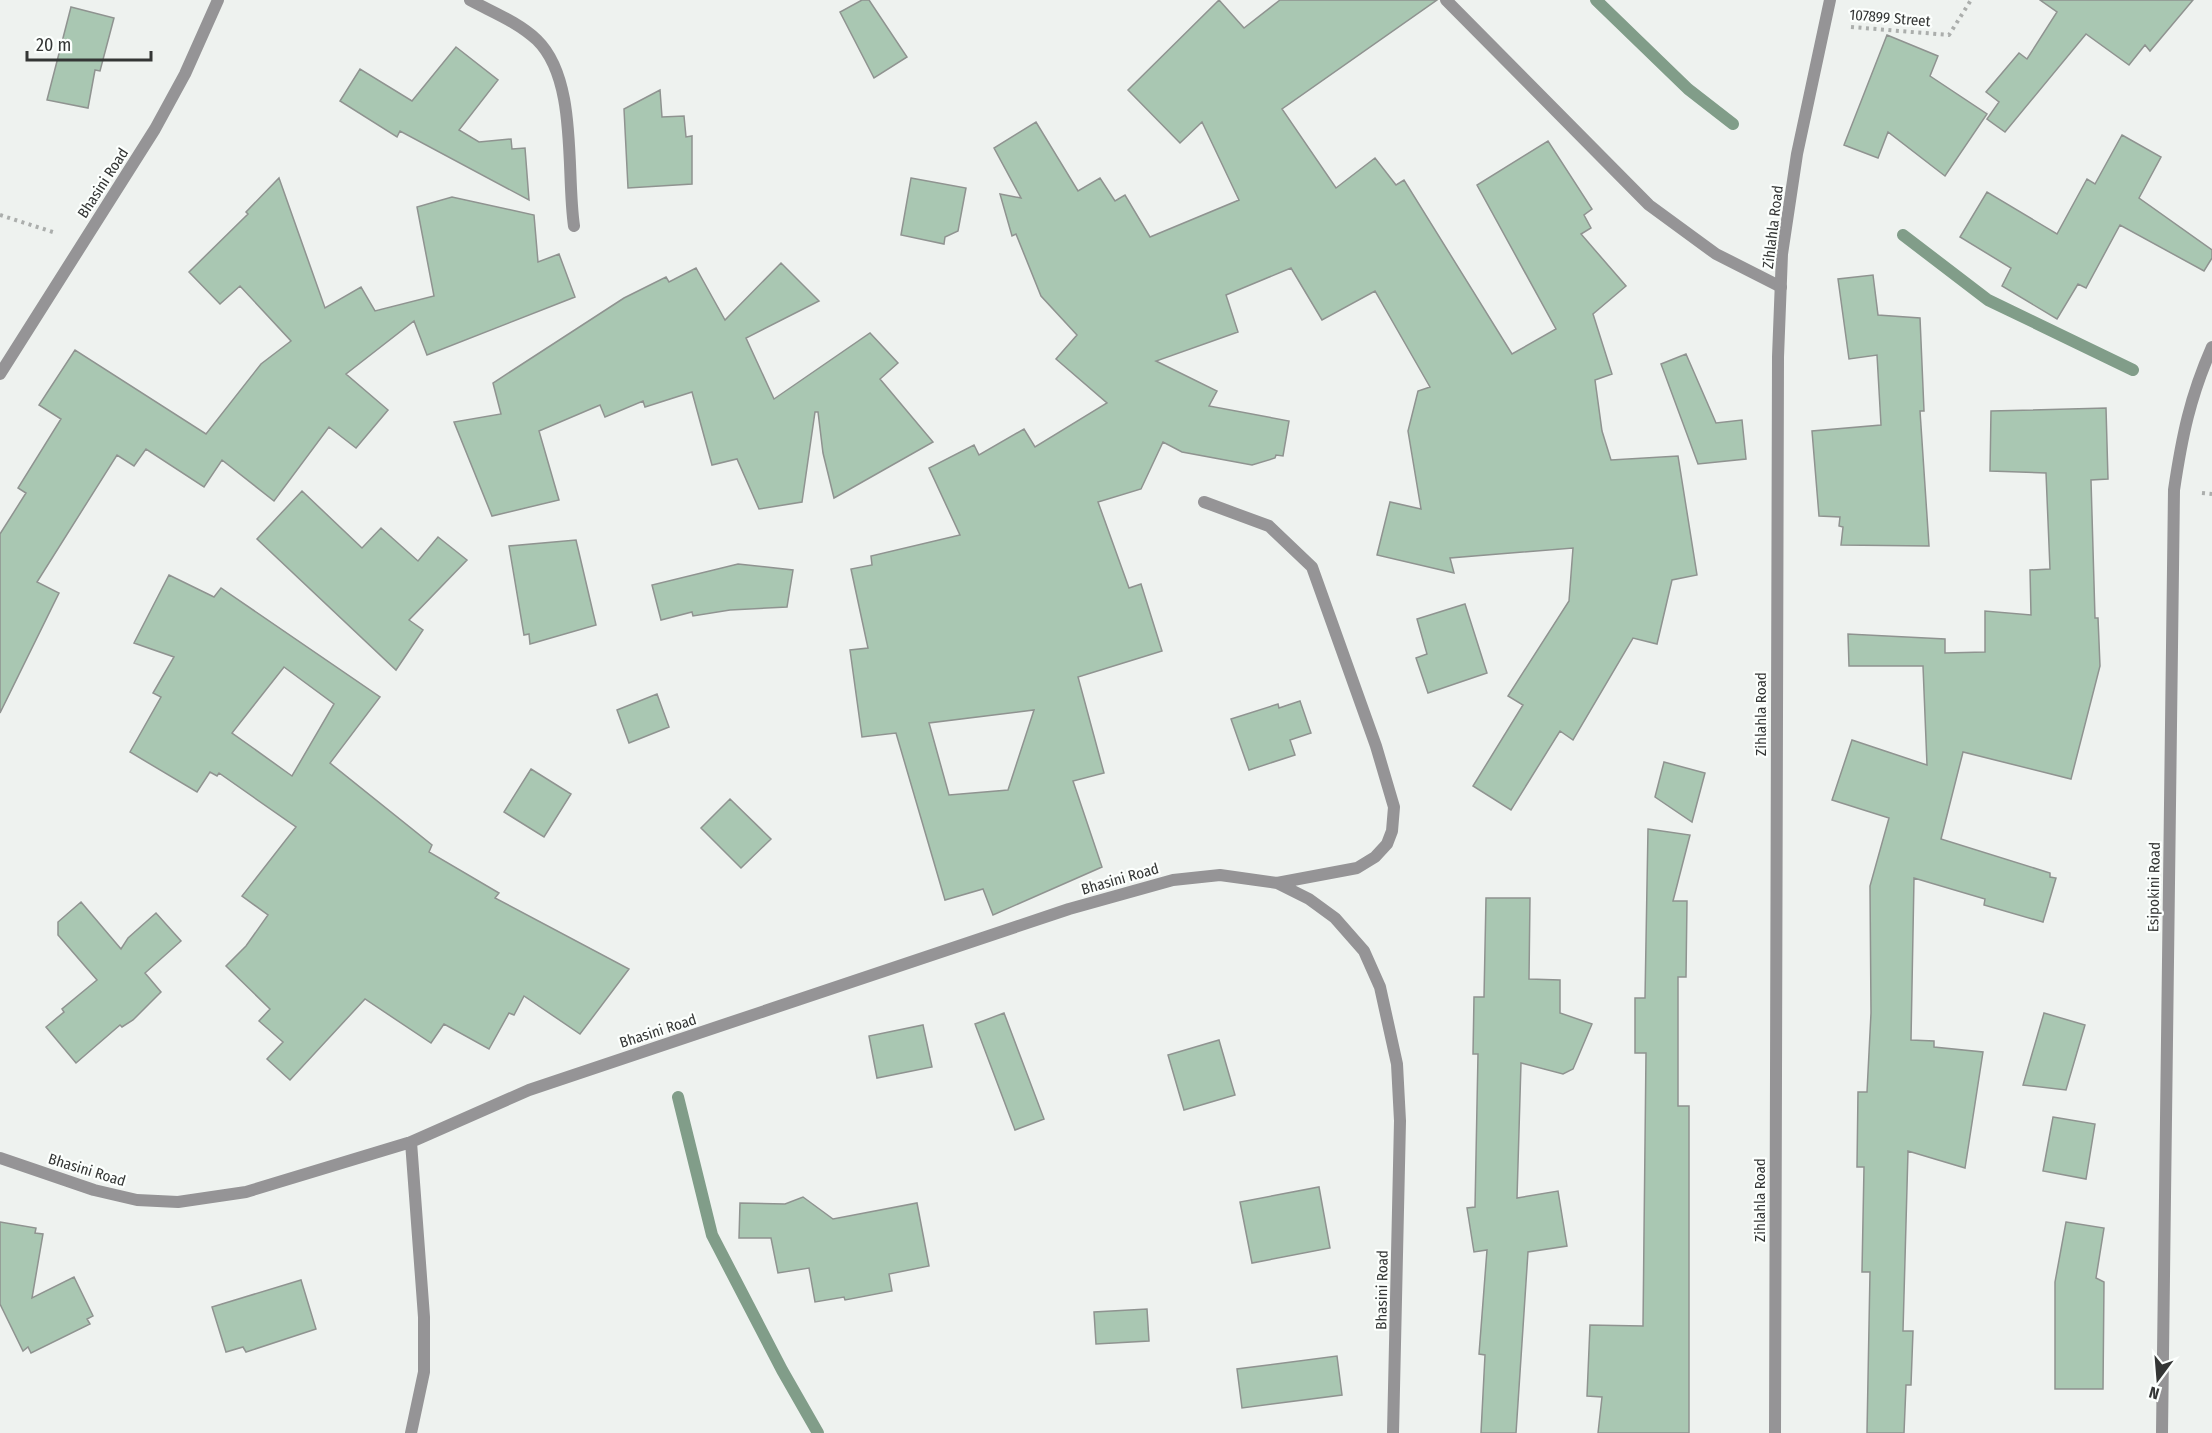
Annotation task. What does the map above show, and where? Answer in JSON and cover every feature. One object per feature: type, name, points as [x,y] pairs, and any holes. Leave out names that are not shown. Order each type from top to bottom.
[{"type":"street","name":"Bhasini Road","points":[[0,374],[155,129],[185,74],[218,0]]},
{"type":"street","points":[[470,0],[513,23],[536,39],[549,55],[562,93],[574,226]]},
{"type":"street","points":[[1446,0],[1648,205],[1716,254],[1781,287]]},
{"type":"street","name":"Zihlahla Road","points":[[1775,1433],[1778,357],[1782,254],[1797,154],[1830,0]]},
{"type":"street","name":"Esipokini Road","points":[[2162,1433],[2174,490],[2184,423],[2197,382],[2212,347]]},
{"type":"street","points":[[1204,502],[1269,526],[1312,567],[1376,746],[1394,807],[1392,831],[1387,844],[1375,857],[1357,868],[1277,883]]},
{"type":"street","name":"Bhasini Road","points":[[0,1158],[94,1190],[137,1200],[178,1202],[246,1192],[411,1142],[529,1090],[1069,909],[1173,880],[1220,875],[1277,883],[1309,899],[1335,918],[1364,951],[1380,987],[1397,1064],[1400,1121],[1393,1433]]},
{"type":"street","points":[[411,1142],[424,1317],[424,1372],[411,1433]]},
{"type":"path","name":"107899 Street","points":[[1824,25],[1949,35],[1971,0]]},
{"type":"path","points":[[0,215],[83,242]]},
{"type":"building","points":[[862,0],[869,0],[907,57],[874,78],[840,12]]},
{"type":"building","points":[[1219,0],[1244,28],[1280,0],[1437,0],[1282,109],[1336,188],[1375,158],[1396,185],[1404,180],[1512,354],[1556,329],[1477,185],[1548,141],[1592,209],[1584,215],[1591,228],[1581,234],[1626,286],[1593,314],[1612,374],[1595,380],[1602,431],[1611,460],[1678,456],[1697,575],[1672,580],[1657,644],[1633,638],[1573,740],[1560,731],[1511,810],[1473,786],[1523,705],[1508,696],[1569,601],[1573,548],[1450,558],[1454,573],[1377,555],[1390,502],[1421,509],[1408,431],[1418,391],[1430,387],[1375,291],[1322,320],[1291,268],[1226,295],[1238,332],[1156,361],[1217,391],[1209,406],[1289,421],[1283,456],[1276,455],[1275,458],[1252,465],[1182,452],[1163,442],[1141,489],[1098,502],[1129,588],[1141,584],[1162,651],[1078,677],[1104,773],[1073,781],[1102,867],[993,915],[983,889],[945,900],[896,733],[862,737],[850,650],[868,648],[851,569],[872,565],[871,556],[960,535],[929,468],[974,445],[979,455],[1024,429],[1035,447],[1107,403],[1056,359],[1077,335],[1041,296],[1016,234],[1012,236],[1000,194],[1021,198],[994,148],[1036,122],[1078,191],[1100,178],[1115,201],[1125,195],[1150,237],[1239,200],[1202,122],[1180,143],[1128,90]],"holes":[[[1034,710],[1008,790],[949,795],[929,723]]]},
{"type":"building","points":[[2040,0],[2193,0],[2150,51],[2145,45],[2129,65],[2086,34],[2005,132],[1987,119],[1999,102],[1986,92],[2019,53],[2027,59],[2057,12]]},
{"type":"building","points":[[71,7],[114,18],[100,71],[95,70],[88,108],[47,100]]},
{"type":"building","points":[[1887,35],[1938,56],[1930,76],[1987,114],[1945,176],[1888,132],[1878,158],[1844,145]]},
{"type":"building","points":[[456,47],[498,80],[459,130],[479,142],[511,139],[512,149],[525,148],[529,200],[400,131],[397,137],[340,101],[360,69],[412,101]]},
{"type":"building","points":[[660,90],[662,117],[684,116],[686,137],[692,136],[692,184],[628,188],[624,109]]},
{"type":"building","points":[[2122,135],[2161,157],[2139,198],[2212,250],[2212,258],[2204,271],[2120,225],[2086,288],[2078,284],[2057,319],[2002,286],[2011,268],[1960,237],[1987,192],[2057,234],[2087,179],[2095,184]]},
{"type":"building","points":[[279,178],[325,308],[361,287],[375,311],[434,296],[417,207],[452,197],[534,215],[538,262],[559,254],[575,297],[427,355],[414,321],[346,374],[388,410],[356,448],[329,427],[274,501],[222,460],[204,487],[146,449],[134,466],[117,455],[37,582],[59,593],[0,713],[0,534],[26,493],[18,488],[61,419],[39,405],[75,350],[206,434],[261,364],[291,341],[240,286],[220,304],[189,272],[248,214],[246,212]]},
{"type":"building","points":[[911,178],[966,188],[958,231],[945,237],[944,244],[901,235]]},
{"type":"building","points":[[781,263],[819,301],[746,338],[774,399],[870,333],[898,363],[880,379],[933,442],[834,498],[823,453],[818,412],[815,412],[802,502],[759,509],[737,459],[712,465],[692,392],[645,407],[643,401],[605,417],[600,405],[539,431],[559,500],[492,516],[454,422],[501,414],[493,383],[624,298],[666,277],[669,282],[696,268],[725,320]]},
{"type":"building","points":[[1873,275],[1878,315],[1920,318],[1924,411],[1920,411],[1929,546],[1841,545],[1843,527],[1839,526],[1840,517],[1819,516],[1812,431],[1881,425],[1877,355],[1849,359],[1838,279]]},
{"type":"building","points":[[1686,354],[1716,423],[1742,420],[1746,459],[1698,464],[1661,364]]},
{"type":"building","points":[[2106,408],[2108,479],[2091,480],[2095,618],[2098,618],[2100,666],[2071,779],[1963,752],[1941,839],[2050,873],[2050,877],[2056,878],[2043,922],[1984,905],[1985,899],[1914,878],[1911,1040],[1934,1041],[1934,1047],[1983,1052],[1965,1168],[1908,1151],[1903,1331],[1913,1331],[1911,1385],[1906,1385],[1904,1433],[1867,1433],[1870,1272],[1862,1272],[1864,1167],[1857,1167],[1858,1092],[1867,1092],[1871,1013],[1870,886],[1889,818],[1832,800],[1852,740],[1927,765],[1923,666],[1849,666],[1848,634],[1945,639],[1945,653],[1985,652],[1985,611],[2031,615],[2030,570],[2050,569],[2046,473],[1990,471],[1991,411]]},
{"type":"building","points":[[302,491],[362,548],[381,528],[418,561],[438,537],[467,560],[409,620],[423,630],[396,670],[257,539]]},
{"type":"building","points":[[576,540],[596,625],[530,644],[529,634],[524,635],[509,546]]},
{"type":"building","points":[[738,564],[793,570],[787,607],[730,610],[693,616],[692,612],[661,620],[652,585]]},
{"type":"building","points":[[169,575],[214,597],[221,588],[380,697],[330,763],[432,845],[429,852],[499,893],[495,898],[629,969],[580,1034],[524,996],[514,1015],[509,1013],[489,1049],[444,1024],[431,1043],[365,999],[290,1080],[267,1059],[283,1042],[259,1021],[270,1009],[226,966],[246,946],[268,915],[242,896],[296,827],[219,773],[217,776],[210,772],[197,792],[130,752],[161,697],[153,693],[174,657],[134,643]],"holes":[[[284,667],[334,704],[292,776],[232,733]]]},
{"type":"building","points":[[1465,604],[1487,673],[1428,693],[1416,658],[1427,654],[1417,619]]},
{"type":"building","points":[[657,694],[669,727],[629,743],[617,710]]},
{"type":"building","points":[[1300,701],[1311,733],[1290,740],[1295,755],[1249,770],[1231,719],[1278,704],[1279,708]]},
{"type":"building","points":[[1664,762],[1705,773],[1692,822],[1655,797]]},
{"type":"building","points":[[531,769],[571,794],[544,837],[504,812]]},
{"type":"building","points":[[730,799],[771,839],[741,868],[701,828]]},
{"type":"building","points":[[1648,829],[1690,835],[1673,901],[1687,901],[1686,977],[1678,977],[1678,1106],[1689,1106],[1689,1433],[1598,1433],[1602,1397],[1587,1396],[1590,1325],[1643,1326],[1646,1053],[1635,1053],[1635,998],[1645,998]]},
{"type":"building","points":[[1486,898],[1530,898],[1529,979],[1560,980],[1560,1013],[1592,1024],[1573,1069],[1563,1074],[1521,1063],[1517,1198],[1558,1191],[1567,1246],[1528,1252],[1516,1433],[1481,1433],[1485,1355],[1479,1354],[1487,1250],[1474,1252],[1467,1208],[1475,1207],[1478,1054],[1473,1054],[1474,997],[1484,997]]},
{"type":"building","points":[[81,902],[121,949],[128,938],[156,913],[181,941],[145,973],[161,992],[133,1020],[122,1027],[120,1025],[76,1063],[46,1027],[64,1012],[62,1009],[97,980],[58,935],[58,922]]},
{"type":"building","points":[[1004,1013],[1044,1119],[1015,1130],[975,1024]]},
{"type":"building","points":[[2044,1013],[2085,1025],[2066,1090],[2023,1085]]},
{"type":"building","points":[[923,1025],[932,1067],[877,1078],[869,1036]]},
{"type":"building","points":[[1219,1040],[1235,1095],[1184,1110],[1168,1055]]},
{"type":"building","points":[[2053,1117],[2095,1124],[2086,1179],[2043,1171]]},
{"type":"building","points":[[1319,1187],[1330,1248],[1252,1263],[1240,1202]]},
{"type":"building","points":[[803,1197],[833,1219],[917,1203],[929,1266],[889,1274],[892,1291],[845,1300],[844,1297],[815,1302],[809,1268],[778,1273],[771,1238],[739,1238],[740,1203],[785,1204]]},
{"type":"building","points":[[0,1222],[36,1228],[35,1233],[43,1234],[32,1298],[74,1277],[93,1316],[87,1319],[90,1324],[31,1353],[28,1347],[23,1351],[0,1304]]},
{"type":"building","points":[[2066,1222],[2104,1228],[2096,1278],[2104,1282],[2103,1389],[2055,1389],[2055,1282]]},
{"type":"building","points":[[301,1280],[316,1329],[246,1352],[243,1347],[226,1352],[212,1307]]},
{"type":"building","points":[[1147,1309],[1149,1341],[1096,1344],[1094,1312]]},
{"type":"building","points":[[1337,1356],[1342,1395],[1242,1408],[1237,1369]]},
{"type":"waterway","points":[[1596,0],[1688,89],[1733,124]]},
{"type":"waterway","points":[[1903,235],[1988,300],[2133,370]]},
{"type":"waterway","points":[[678,1097],[712,1235],[782,1370],[818,1433]]}]
